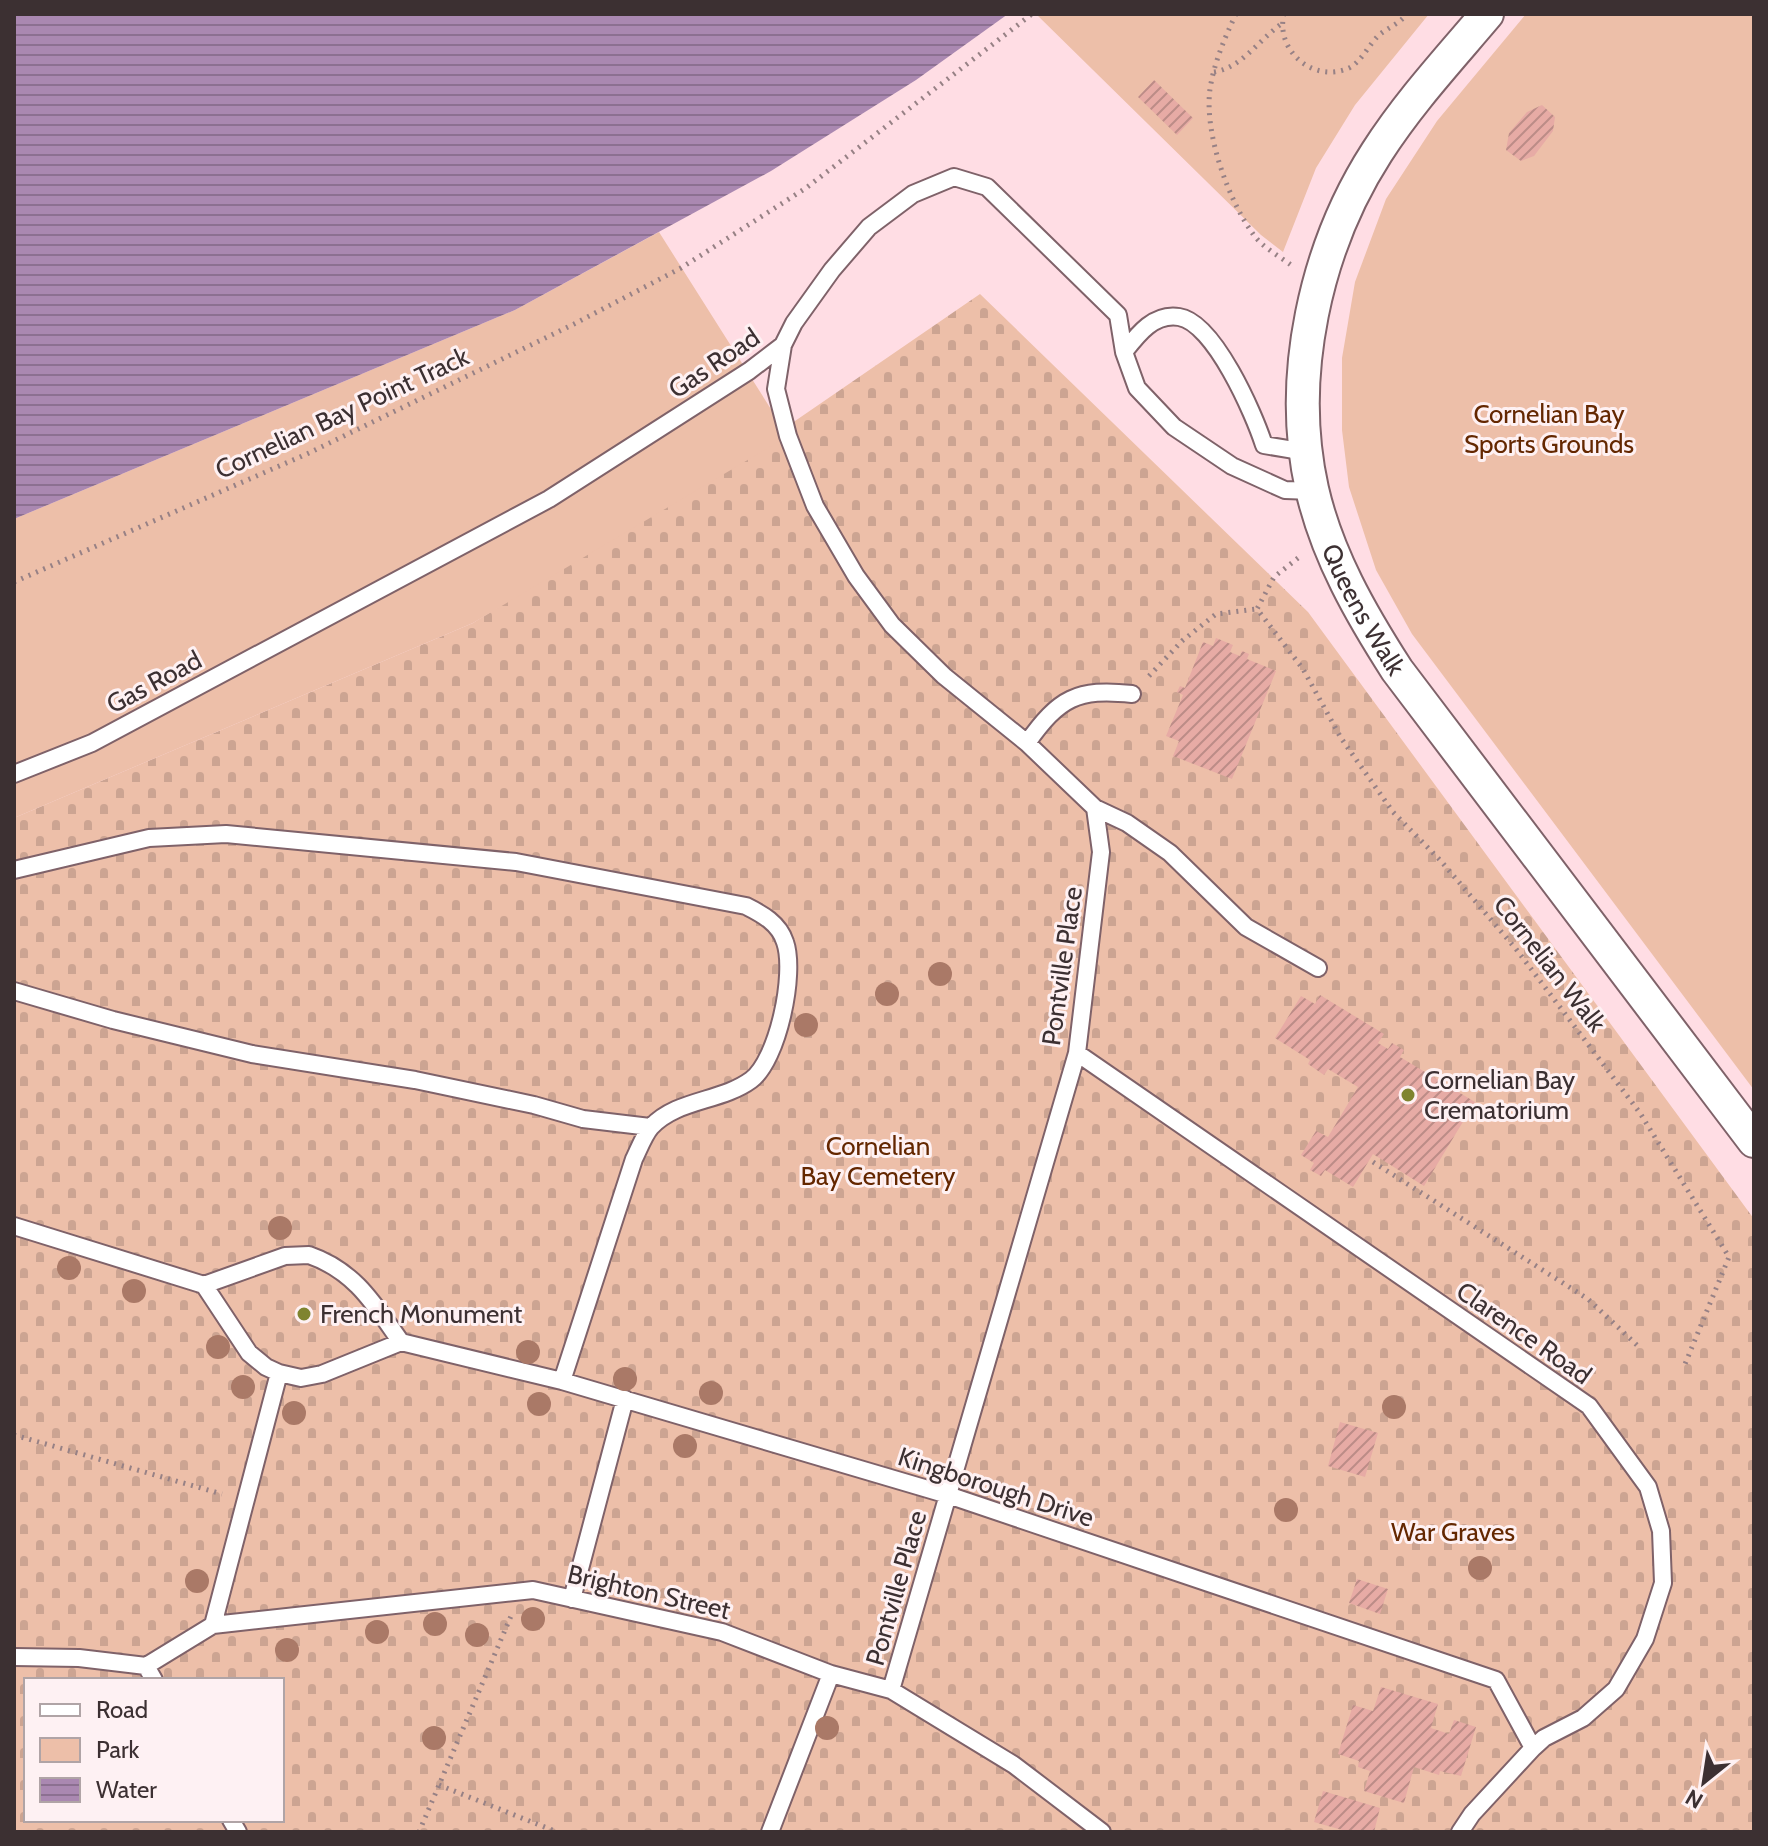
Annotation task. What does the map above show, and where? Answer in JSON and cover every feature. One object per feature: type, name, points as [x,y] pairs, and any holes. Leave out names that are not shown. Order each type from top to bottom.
[{"type":"street","name":"Queens Walk","points":[[1487,14],[1419,93],[1377,152],[1351,198],[1333,242],[1319,286],[1308,343],[1306,452],[1313,491],[1347,587],[1397,670],[1754,1141]]},
{"type":"lane","name":"Gas Road","points":[[14,774],[92,743],[549,499],[749,371],[783,345],[794,323],[832,270],[869,227],[913,194],[954,177],[987,187],[1118,315],[1124,352],[1137,388],[1174,427],[1232,466],[1285,490],[1313,491]]},
{"type":"lane","points":[[1124,352],[1141,330],[1161,318],[1181,317],[1203,331],[1224,360],[1255,418],[1264,445],[1306,452]]},
{"type":"lane","points":[[783,345],[776,389],[788,436],[815,506],[856,576],[892,625],[944,676],[1027,743],[1095,808],[1127,823],[1170,853],[1246,927],[1318,968]]},
{"type":"lane","points":[[1027,743],[1046,716],[1074,696],[1103,691],[1132,694]]},
{"type":"lane","name":"Pontville Place","points":[[891,1690],[1077,1053],[1101,852],[1095,808]]},
{"type":"lane","points":[[14,870],[149,838],[226,834],[516,862],[746,906],[770,918],[785,941],[788,968],[783,1011],[765,1062],[752,1080],[677,1109],[650,1127],[634,1159],[562,1381]]},
{"type":"lane","points":[[14,991],[113,1020],[252,1054],[415,1080],[534,1105],[583,1119],[650,1127]]},
{"type":"lane","name":"Clarence Road","points":[[1077,1053],[1589,1406],[1648,1487],[1661,1531],[1663,1583],[1645,1639],[1616,1689],[1583,1718],[1544,1738],[1533,1748],[1472,1814],[1460,1832]]},
{"type":"lane","points":[[14,1226],[204,1285],[285,1256],[309,1255],[330,1262],[347,1273],[401,1342],[322,1374],[301,1378],[279,1373],[249,1353],[204,1285]]},
{"type":"lane","name":"Kingborough Drive","points":[[401,1342],[562,1381],[948,1495],[1496,1680],[1533,1748]]},
{"type":"lane","points":[[213,1625],[279,1373]]},
{"type":"lane","points":[[572,1599],[625,1399]]},
{"type":"lane","name":"Brighton Street","points":[[150,1673],[213,1625],[533,1590],[722,1632],[831,1674],[891,1690],[1014,1765],[1102,1832]]},
{"type":"lane","points":[[14,1657],[79,1658],[150,1673]]},
{"type":"lane","points":[[770,1832],[831,1674]]},
{"type":"path","name":"Cornelian Bay Point Track","points":[[14,582],[309,453],[574,324],[681,268],[806,188],[1032,14]]},
{"type":"path","points":[[1236,14],[1214,72],[1210,93],[1213,138],[1229,193],[1254,237],[1319,286]]},
{"type":"path","points":[[1284,14],[1281,25],[1292,54],[1310,67],[1329,73],[1354,65],[1380,34],[1407,14]]},
{"type":"path","points":[[1214,72],[1230,69],[1281,25]]},
{"type":"path","points":[[1132,694],[1182,641],[1216,614],[1257,609],[1274,577],[1327,534]]},
{"type":"path","name":"Cornelian Walk","points":[[1257,609],[1303,669],[1341,738],[1393,812],[1440,860],[1516,949],[1640,1113],[1729,1257],[1683,1369]]},
{"type":"path","points":[[1373,1162],[1588,1299],[1640,1348]]},
{"type":"path","points":[[14,1435],[246,1501]]},
{"type":"path","points":[[419,1832],[522,1590]]},
{"type":"path","points":[[439,1785],[557,1832]]},
{"type":"green space","points":[[1036,14],[1429,14],[1355,105],[1316,168],[1283,252],[1261,235]]},
{"type":"green space","name":"Cornelian Bay Sports Grounds","points":[[1526,14],[1754,14],[1754,1090],[1412,634],[1376,570],[1349,487],[1342,430],[1342,358],[1355,282],[1386,199],[1437,121]]},
{"type":"green space","points":[[659,232],[788,436],[473,623],[14,818],[14,519],[515,310]]},
{"type":"green space","name":"Cornelian Bay Cemetery","points":[[980,294],[1308,612],[1754,1219],[1754,1832],[14,1832],[14,818],[473,623],[795,421]]},
{"type":"water","points":[[14,14],[1008,14],[916,80],[771,171],[515,310],[14,519]]},
{"type":"building","points":[[1154,80],[1193,118],[1177,135],[1138,97]]},
{"type":"building","points":[[1542,105],[1555,117],[1553,131],[1534,156],[1521,161],[1506,150],[1509,133],[1527,112]]},
{"type":"building","points":[[1216,638],[1233,645],[1230,652],[1240,656],[1242,651],[1249,654],[1247,659],[1276,671],[1232,779],[1173,756],[1179,741],[1166,736],[1183,695],[1177,692],[1180,686],[1185,688],[1203,642],[1213,646]]},
{"type":"building","name":"Cornelian Bay Crematorium","points":[[1320,995],[1384,1034],[1378,1043],[1388,1049],[1392,1043],[1404,1050],[1400,1057],[1475,1102],[1424,1186],[1373,1154],[1353,1187],[1325,1170],[1321,1176],[1310,1170],[1314,1163],[1301,1155],[1316,1131],[1328,1137],[1358,1087],[1328,1069],[1324,1075],[1308,1064],[1310,1060],[1275,1038],[1301,996],[1315,1004]]},
{"type":"building","points":[[1340,1422],[1378,1433],[1365,1477],[1328,1466]]},
{"type":"building","points":[[1357,1579],[1388,1589],[1380,1614],[1349,1603]]},
{"type":"building","points":[[1381,1687],[1438,1704],[1431,1728],[1449,1734],[1454,1720],[1476,1727],[1461,1776],[1440,1771],[1439,1775],[1414,1767],[1404,1803],[1364,1791],[1370,1771],[1358,1767],[1359,1761],[1338,1754],[1353,1705],[1373,1711]]},
{"type":"building","points":[[1323,1791],[1380,1808],[1374,1832],[1349,1832],[1314,1822]]},
{"type":"place","name":"Cornelian Bay Crematorium","points":[[1408,1095]]},
{"type":"place","name":"French Monument","points":[[304,1314]]},
{"type":"park label","name":"War Graves","points":[[1453,1532]]}]
